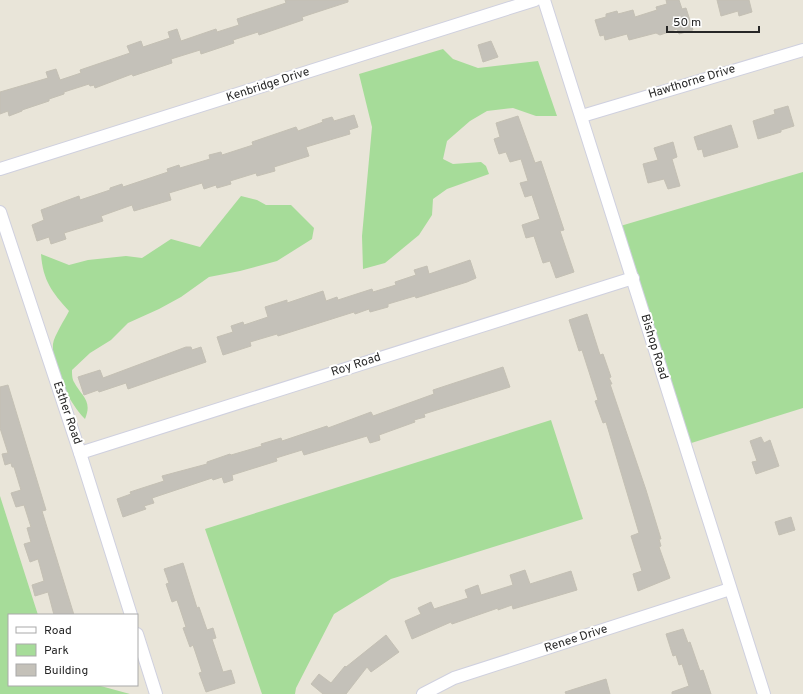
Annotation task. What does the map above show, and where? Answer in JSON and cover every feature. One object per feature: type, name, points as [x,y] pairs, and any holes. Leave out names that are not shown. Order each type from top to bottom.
[{"type":"street","name":"Kenbridge Drive","points":[[0,169],[535,0]]},
{"type":"street","name":"Bishop Road","points":[[544,0],[764,694]]},
{"type":"street","name":"Hawthorne Drive","points":[[582,116],[803,50]]},
{"type":"street","name":"Esther Road","points":[[0,212],[80,453],[131,614]]},
{"type":"street","name":"Roy Road","points":[[80,453],[633,278]]},
{"type":"street","name":"Renee Drive","points":[[423,694],[454,678],[730,590]]},
{"type":"street","points":[[138,637],[156,694]]},
{"type":"green space","points":[[443,49],[453,59],[478,68],[538,61],[557,116],[536,116],[513,108],[487,111],[470,121],[447,141],[443,159],[453,164],[481,162],[486,166],[489,174],[447,189],[433,199],[432,215],[419,235],[385,263],[363,269],[362,236],[372,127],[359,74]]},
{"type":"green space","points":[[803,172],[803,408],[685,445],[617,227]]},
{"type":"green space","points":[[241,196],[257,200],[266,205],[291,205],[314,228],[312,239],[277,261],[240,271],[209,277],[181,297],[128,323],[111,340],[90,353],[72,370],[73,381],[87,403],[88,407],[85,419],[67,394],[55,364],[53,344],[57,332],[69,311],[49,286],[44,272],[41,254],[69,265],[88,260],[126,256],[142,258],[171,239],[200,247]]},
{"type":"green space","points":[[551,420],[583,519],[391,579],[334,614],[296,688],[295,694],[262,694],[205,529]]},
{"type":"green space","points":[[0,496],[38,614],[8,614],[8,686],[101,686],[130,694],[0,694]]},
{"type":"building","points":[[285,0],[348,0],[348,2],[302,17],[303,20],[259,35],[258,32],[233,40],[234,43],[201,54],[200,50],[171,59],[172,63],[133,76],[132,74],[95,88],[94,85],[90,86],[89,84],[64,92],[64,94],[49,99],[49,101],[9,116],[8,111],[0,114],[0,92],[48,78],[46,72],[56,69],[60,80],[81,73],[80,70],[130,53],[127,46],[141,41],[143,47],[170,38],[168,32],[177,29],[181,41],[216,29],[217,32],[239,25],[237,19],[286,3]]},
{"type":"building","points":[[666,0],[679,0],[682,9],[686,8],[693,30],[679,34],[677,29],[660,35],[656,33],[629,40],[627,34],[605,40],[604,35],[600,36],[595,20],[606,17],[606,14],[617,11],[618,14],[633,10],[635,17],[657,10],[656,7],[667,4]]},
{"type":"building","points":[[717,0],[749,0],[752,12],[739,16],[738,11],[721,16]]},
{"type":"building","points":[[491,41],[498,57],[483,62],[478,45]]},
{"type":"building","points":[[788,106],[794,126],[781,130],[781,132],[758,139],[753,121],[775,114],[774,110]]},
{"type":"building","points":[[354,115],[358,127],[349,130],[350,134],[306,147],[309,156],[274,167],[275,171],[257,176],[256,173],[230,181],[231,184],[217,188],[216,185],[204,189],[202,183],[169,193],[171,200],[134,211],[132,205],[101,216],[103,221],[64,233],[66,239],[51,244],[49,237],[37,241],[32,225],[44,220],[41,210],[79,196],[80,200],[110,190],[110,188],[122,184],[123,187],[168,172],[167,169],[179,165],[180,168],[210,159],[209,155],[221,152],[222,155],[253,145],[252,142],[296,127],[298,131],[332,117],[334,121]]},
{"type":"building","points":[[518,116],[535,163],[541,161],[564,230],[560,231],[574,272],[556,278],[550,261],[543,263],[534,236],[526,238],[522,225],[540,219],[532,195],[525,197],[520,183],[528,181],[521,159],[510,162],[506,152],[499,154],[494,139],[500,137],[496,123]]},
{"type":"building","points":[[731,125],[738,147],[704,157],[702,149],[698,150],[694,137]]},
{"type":"building","points":[[673,142],[677,157],[672,159],[680,186],[668,189],[664,179],[648,183],[643,164],[658,160],[654,148]]},
{"type":"building","points":[[470,260],[476,278],[467,282],[416,298],[415,296],[388,304],[388,307],[370,312],[369,309],[355,314],[354,312],[278,336],[277,334],[250,342],[251,346],[223,355],[217,337],[233,332],[231,326],[243,322],[244,325],[268,317],[265,307],[287,300],[287,303],[323,291],[326,301],[337,297],[338,300],[372,289],[373,292],[396,285],[395,282],[416,275],[414,270],[427,266],[429,274]]},
{"type":"building","points":[[587,314],[600,355],[603,354],[611,377],[609,378],[612,384],[610,384],[646,490],[661,539],[659,539],[661,546],[659,547],[670,578],[638,591],[633,574],[642,571],[631,536],[639,533],[606,422],[603,423],[595,401],[598,400],[582,350],[579,351],[569,320]]},
{"type":"building","points":[[186,347],[191,347],[192,350],[201,347],[206,362],[128,389],[126,383],[99,392],[98,390],[84,395],[78,377],[100,370],[103,378]]},
{"type":"building","points":[[503,367],[510,387],[424,414],[425,417],[414,420],[415,422],[379,435],[380,440],[370,443],[367,436],[304,455],[302,450],[276,458],[277,461],[232,475],[233,480],[224,483],[222,477],[213,480],[212,478],[152,498],[154,503],[144,506],[146,509],[123,517],[117,499],[131,494],[130,492],[164,481],[162,476],[207,464],[207,462],[230,454],[231,455],[262,446],[261,444],[281,438],[282,441],[327,426],[328,428],[371,412],[373,416],[434,394],[433,390]]},
{"type":"building","points":[[8,385],[46,510],[42,511],[74,614],[54,614],[48,592],[35,596],[32,585],[44,581],[38,559],[30,562],[24,544],[31,542],[27,528],[31,527],[24,505],[16,507],[11,493],[21,490],[14,467],[12,467],[11,463],[5,465],[2,454],[8,453],[0,428],[0,387]]},
{"type":"building","points":[[761,437],[764,443],[770,440],[779,466],[756,474],[752,462],[757,461],[750,441]]},
{"type":"building","points":[[791,517],[795,530],[779,535],[775,522]]},
{"type":"building","points":[[183,563],[197,608],[199,607],[207,630],[213,628],[216,638],[212,639],[223,672],[231,670],[235,683],[206,692],[199,673],[202,672],[193,645],[190,647],[183,628],[186,627],[177,600],[172,602],[166,584],[169,583],[164,569]]},
{"type":"building","points":[[525,570],[530,584],[571,571],[577,590],[513,609],[512,605],[498,610],[498,608],[452,624],[451,622],[412,639],[405,621],[421,614],[418,608],[431,602],[434,609],[468,598],[465,590],[478,585],[481,595],[513,585],[510,575]]},
{"type":"building","points":[[683,629],[688,643],[690,642],[700,671],[703,670],[711,694],[672,694],[672,692],[689,686],[682,664],[679,665],[676,655],[673,656],[666,634]]},
{"type":"building","points":[[386,635],[399,652],[371,672],[367,667],[346,694],[323,694],[311,684],[319,674],[331,683],[345,666],[346,667]]},
{"type":"building","points":[[606,679],[610,694],[566,694],[565,692]]}]
